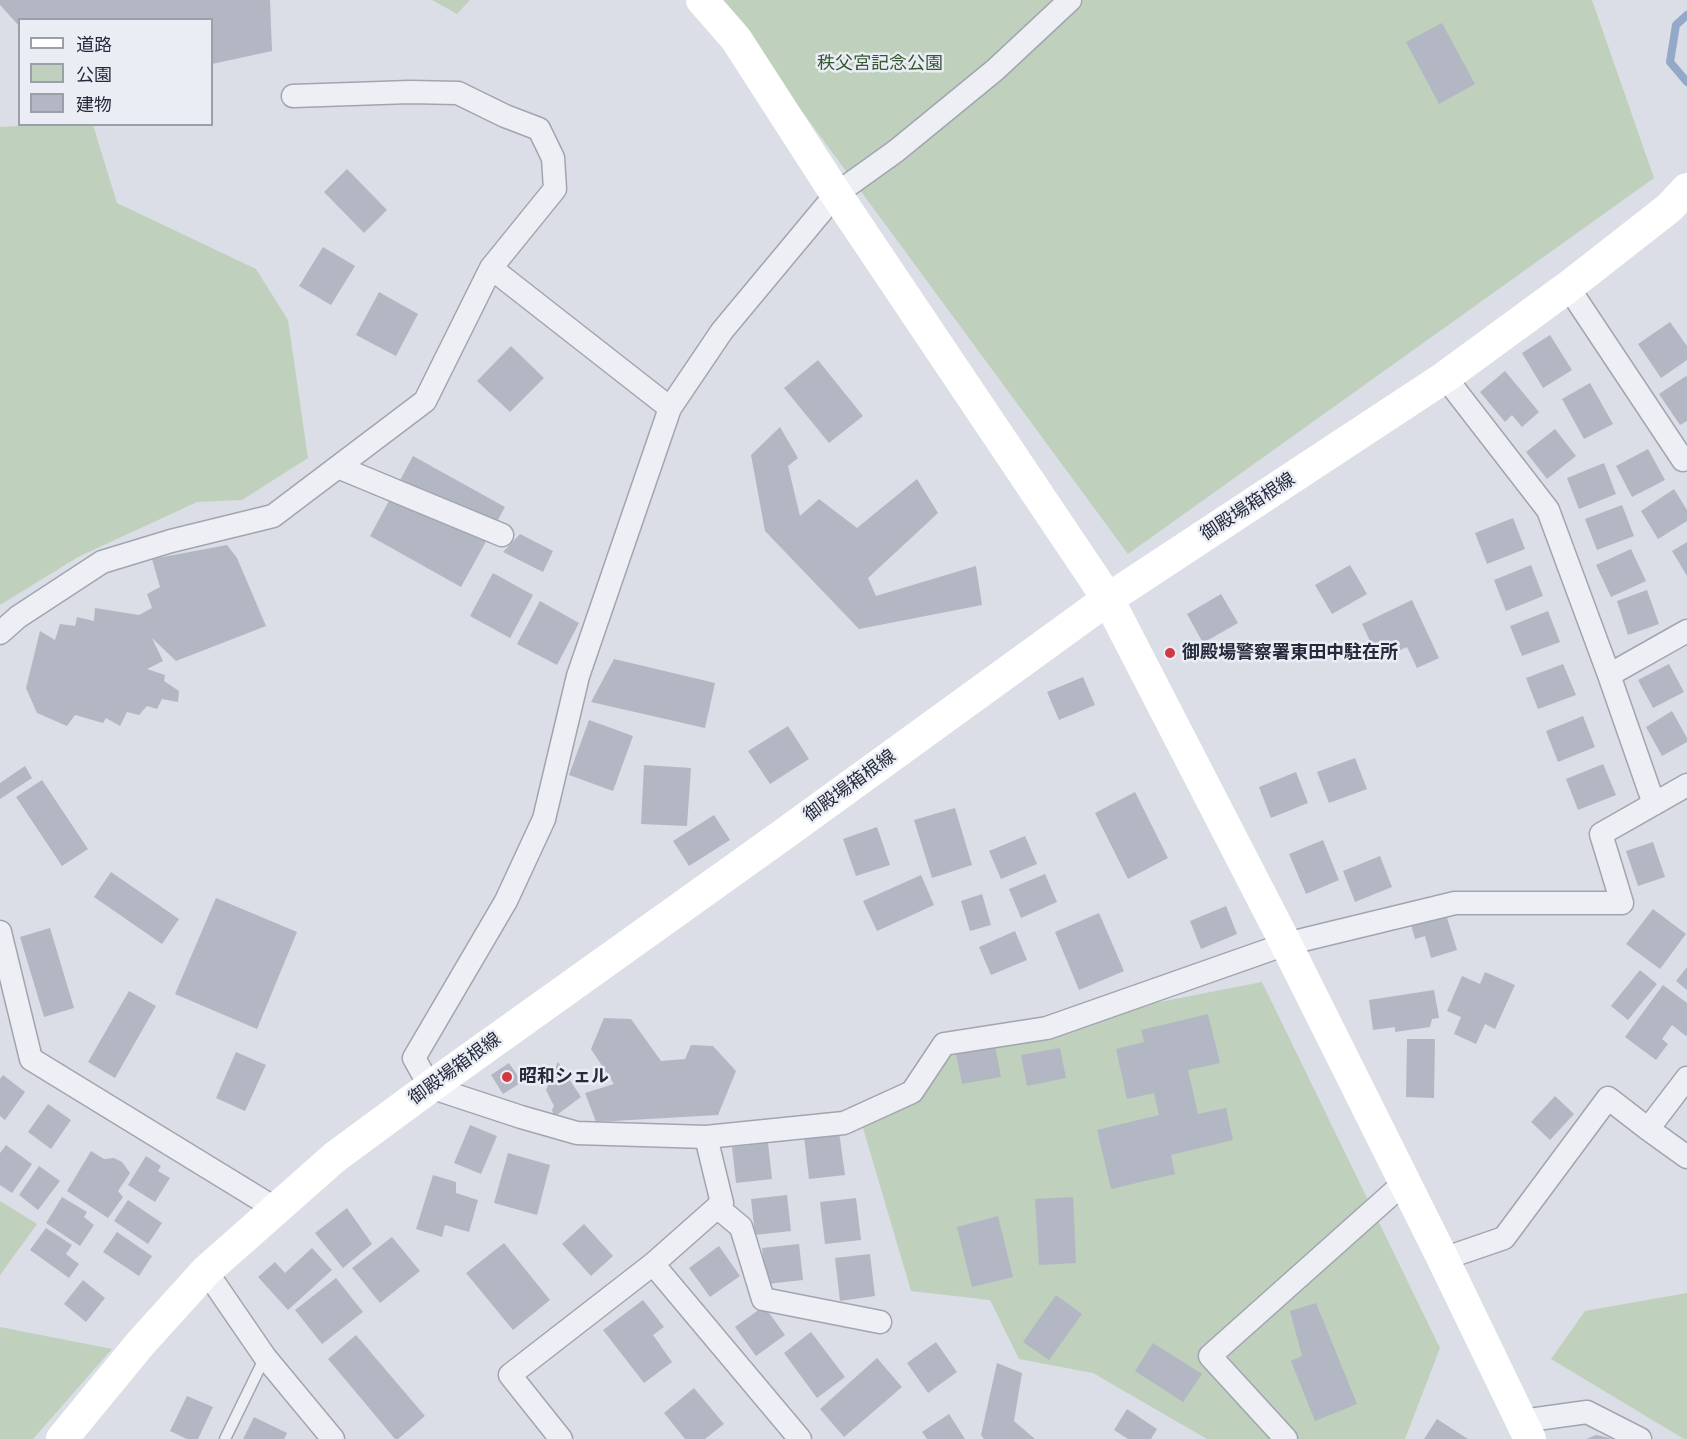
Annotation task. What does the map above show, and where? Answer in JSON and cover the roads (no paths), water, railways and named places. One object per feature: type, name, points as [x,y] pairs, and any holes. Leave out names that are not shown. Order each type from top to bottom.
[{"type":"main road","points":[[702,0],[736,39],[836,194],[1108,599],[1286,944],[1526,1430]]},
{"type":"main road","name":"御殿場箱根線","points":[[62,1439],[140,1344],[206,1271],[335,1157],[1108,599],[1445,377],[1568,287],[1669,208],[1687,189]]},
{"type":"street","points":[[1070,0],[995,70],[896,151],[836,194],[722,331],[670,408],[578,676],[544,819],[506,901],[414,1058],[430,1087],[577,1133],[706,1137],[844,1123],[912,1092],[944,1044],[1047,1028],[1286,944],[1455,903],[1622,903],[1601,834],[1687,785]]},
{"type":"street","points":[[0,633],[18,617],[102,562],[171,541],[273,516],[425,401],[491,268],[555,189],[553,158],[539,129],[505,116],[458,93],[410,92],[293,96]]},
{"type":"street","points":[[491,268],[670,408]]},
{"type":"street","points":[[1568,287],[1683,460],[1687,457]]},
{"type":"street","points":[[1445,377],[1548,510],[1654,804]]},
{"type":"street","points":[[338,467],[502,535]]},
{"type":"street","points":[[1609,675],[1687,632]]},
{"type":"street","points":[[0,932],[31,1059],[276,1209]]},
{"type":"street","points":[[1648,1129],[1687,1078]]},
{"type":"street","points":[[1443,1259],[1504,1238],[1608,1098],[1687,1157]]},
{"type":"street","points":[[561,1439],[510,1375],[653,1264],[722,1203],[706,1137]]},
{"type":"street","points":[[1286,1439],[1210,1356],[1405,1182]]},
{"type":"street","points":[[717,1207],[741,1227],[763,1299],[880,1322]]},
{"type":"street","points":[[653,1264],[800,1439]]},
{"type":"street","points":[[206,1271],[265,1357],[333,1439]]},
{"type":"street","points":[[1526,1430],[1587,1412],[1640,1439]]},
{"type":"lane","points":[[225,1439],[265,1357]]},
{"type":"waterway","points":[[1687,15],[1676,25],[1670,62],[1687,82]]},
{"type":"place","name":"御殿場警察署東田中駐在所","points":[[1170,653]]},
{"type":"place","name":"昭和シェル","points":[[507,1077]]},
{"type":"park label","name":"秩父宮記念公園","points":[[880,64]]}]
